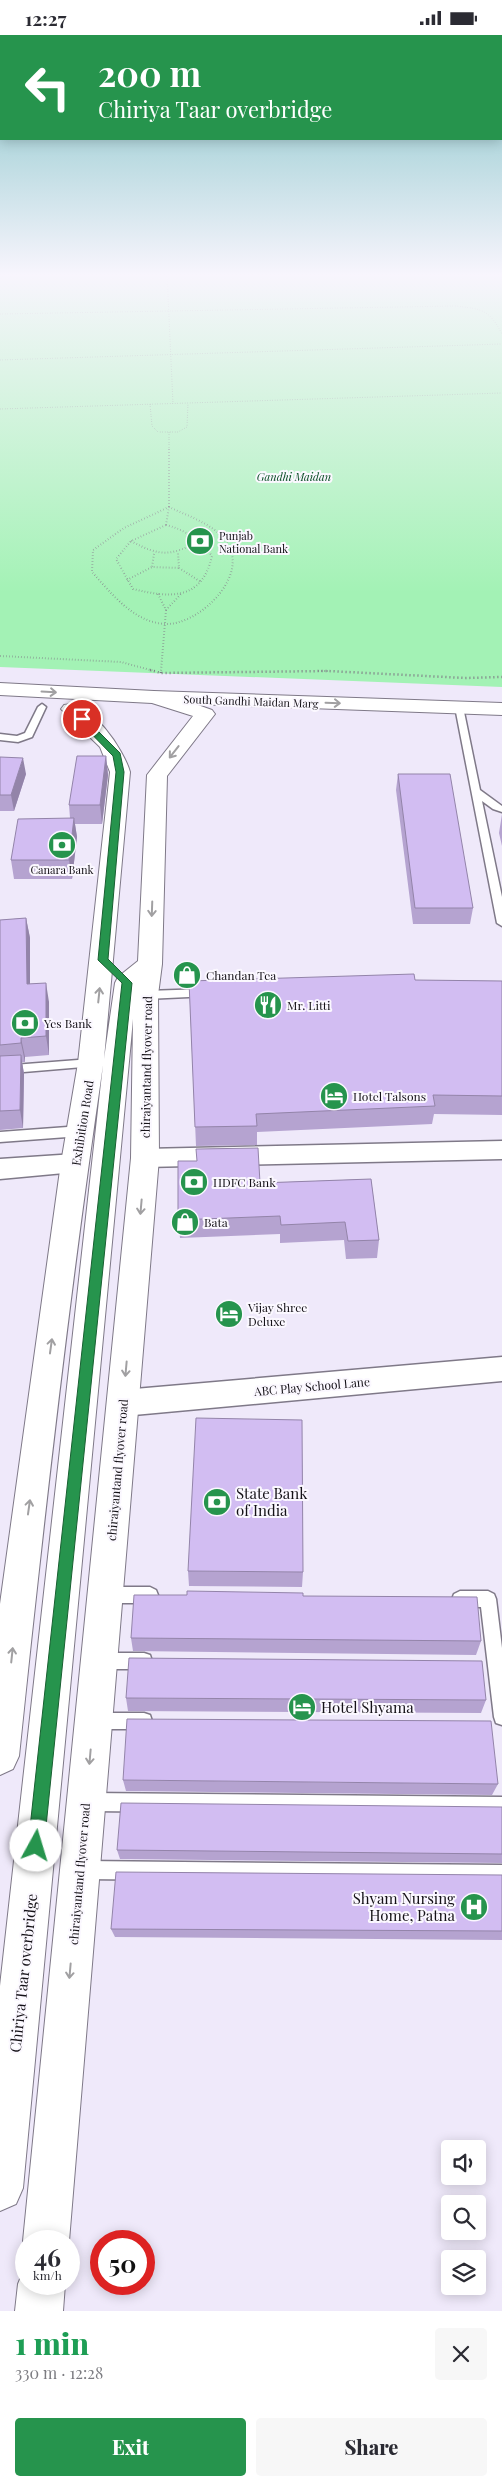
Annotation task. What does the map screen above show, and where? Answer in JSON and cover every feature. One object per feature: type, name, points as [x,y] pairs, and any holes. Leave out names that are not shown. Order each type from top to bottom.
[{"type":"main road","name":"South Gandhi Maidan Marg","points":[[0,689],[461,714],[502,709]]},
{"type":"main road","points":[[154,697],[205,714]]},
{"type":"main road","points":[[0,705],[205,714],[461,714],[502,722]]},
{"type":"main road","name":"Exhibition Road","points":[[1,1745],[23,1556],[75,1163],[91,1063],[103,960],[120,772],[117,755],[105,740],[71,709]]},
{"type":"main road","points":[[103,960],[132,993],[150,964],[157,775],[205,714]]},
{"type":"main road","name":"chiraiyantand flyover road","points":[[47,2230],[145,1158],[132,993]]},
{"type":"main road","name":"Chiriya Taar overbridge","points":[[0,2187],[132,993]]},
{"type":"main road","points":[[39,2311],[41,2295]]},
{"type":"street","points":[[145,1158],[502,1151]]},
{"type":"street","points":[[0,1169],[75,1163]]},
{"type":"street","name":"ABC Play School Lane","points":[[123,1403],[502,1369]]},
{"type":"lane","points":[[0,737],[18,739],[29,735],[42,707]]},
{"type":"lane","points":[[461,714],[502,923]]},
{"type":"lane","points":[[477,792],[496,807],[502,809]]},
{"type":"lane","points":[[132,993],[214,992]]},
{"type":"lane","points":[[0,1070],[91,1063]]},
{"type":"lane","points":[[0,1137],[80,1131]]},
{"type":"lane","points":[[105,1595],[164,1596]]},
{"type":"lane","points":[[449,1599],[488,1599],[502,1717]]},
{"type":"lane","points":[[99,1661],[159,1661]]},
{"type":"lane","points":[[476,1664],[496,1665]]},
{"type":"lane","points":[[94,1721],[163,1721]]},
{"type":"lane","points":[[482,1723],[502,1724]]},
{"type":"lane","points":[[86,1802],[502,1806]]},
{"type":"lane","points":[[80,1870],[502,1874]]},
{"type":"path","points":[[173,380],[173,403]]},
{"type":"path","points":[[0,409],[502,393]]},
{"type":"path","points":[[150,404],[152,426],[158,432],[169,432],[187,427],[188,403]]},
{"type":"path","points":[[166,525],[169,432]]},
{"type":"path","points":[[168,507],[193,518],[226,541],[234,560],[232,576],[210,603],[189,619],[166,624],[138,615],[116,599],[92,572],[93,549],[124,528],[168,507]]},
{"type":"path","points":[[166,525],[176,527],[200,541],[212,555],[210,569],[201,582],[191,590],[183,593],[169,596],[133,589],[116,559],[124,545],[166,525]]},
{"type":"path","points":[[130,541],[154,554],[178,553],[200,541]]},
{"type":"path","points":[[178,553],[179,568]]},
{"type":"path","points":[[152,567],[154,554]]},
{"type":"path","points":[[127,580],[152,567],[179,568],[201,582]]},
{"type":"path","points":[[166,610],[183,593]]},
{"type":"path","points":[[154,697],[161,673],[166,624],[166,610],[158,594]]},
{"type":"path","points":[[0,655],[121,662],[161,673],[328,671],[465,679],[502,677]]},
{"type":"green space","name":"Gandhi Maidan","points":[[0,380],[502,380],[502,687],[0,667]]},
{"type":"building","points":[[77,756],[106,756],[100,805],[69,805]]},
{"type":"building","points":[[0,757],[23,758],[11,795],[0,795]]},
{"type":"building","points":[[398,774],[450,774],[473,908],[415,908]]},
{"type":"building","points":[[74,818],[69,860],[11,860],[18,819]]},
{"type":"building","points":[[26,918],[27,984],[46,983],[46,1036],[21,1038],[21,1043],[0,1045],[0,920]]},
{"type":"building","points":[[414,974],[415,980],[502,981],[502,1096],[433,1095],[435,1106],[256,1114],[257,1126],[195,1127],[189,981]]},
{"type":"building","points":[[21,1055],[20,1110],[0,1111],[0,1056]]},
{"type":"building","points":[[258,1148],[260,1183],[371,1179],[379,1240],[348,1241],[345,1222],[281,1225],[280,1216],[178,1220],[178,1161],[197,1161],[196,1149]]},
{"type":"building","points":[[196,1418],[302,1420],[303,1572],[188,1571]]},
{"type":"building","points":[[187,1591],[303,1593],[303,1596],[477,1597],[481,1641],[131,1638],[134,1595],[187,1595]]},
{"type":"building","points":[[129,1658],[482,1661],[486,1700],[126,1698]]},
{"type":"building","points":[[127,1719],[491,1721],[498,1784],[123,1780]]},
{"type":"building","points":[[121,1803],[502,1807],[502,1854],[117,1850]]},
{"type":"building","points":[[116,1872],[502,1875],[502,1931],[111,1929]]},
{"type":"place","name":"Punjab National Bank","points":[[200,541]]},
{"type":"place","name":"Canara Bank","points":[[62,845]]},
{"type":"place","name":"Chandan Tea","points":[[187,975]]},
{"type":"place","name":"Mr. Litti","points":[[268,1005]]},
{"type":"place","name":"Yes Bank","points":[[25,1023]]},
{"type":"place","name":"Hotel Talsons","points":[[334,1096]]},
{"type":"place","name":"HDFC Bank","points":[[194,1182]]},
{"type":"place","name":"Bata","points":[[185,1222]]},
{"type":"place","name":"Vijay Shree Deluxe","points":[[229,1314]]},
{"type":"place","name":"State Bank of India","points":[[217,1502]]},
{"type":"place","name":"Hotel Shyama","points":[[302,1707]]},
{"type":"place","name":"Shyam Nursing Home, Patna","points":[[474,1907]]},
{"type":"route","points":[[36,1846],[121,1019],[127,983],[103,960],[120,772],[117,755],[105,740],[82,719]]}]
